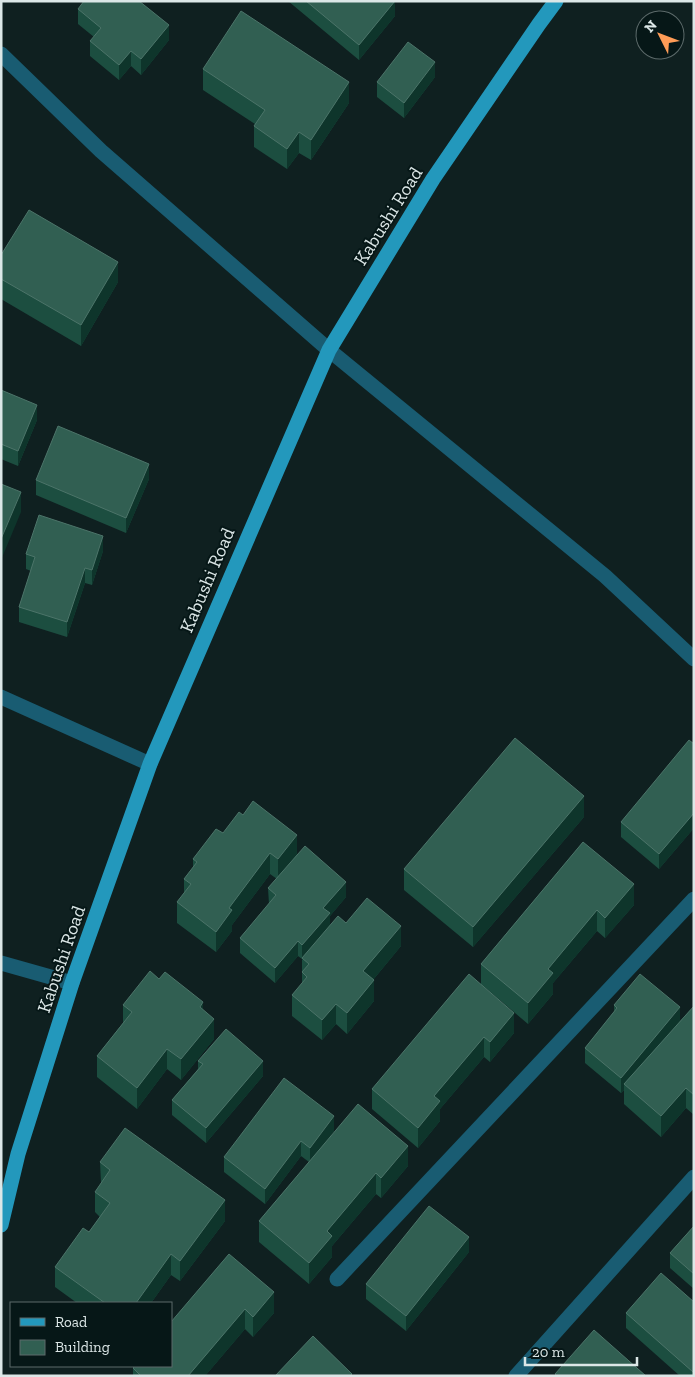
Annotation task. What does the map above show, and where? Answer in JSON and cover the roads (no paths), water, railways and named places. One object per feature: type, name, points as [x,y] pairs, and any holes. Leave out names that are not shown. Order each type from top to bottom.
[{"type":"main road","name":"Kabushi Road","points":[[1,1225],[18,1154],[72,983],[150,764],[329,350],[433,179],[556,1]]},
{"type":"street","points":[[1,54],[101,150],[329,350],[605,576],[694,659]]},
{"type":"street","points":[[1,697],[150,764]]},
{"type":"street","points":[[337,1279],[694,899]]},
{"type":"street","points":[[1,963],[72,983]]},
{"type":"street","points":[[516,1376],[694,1177]]}]
